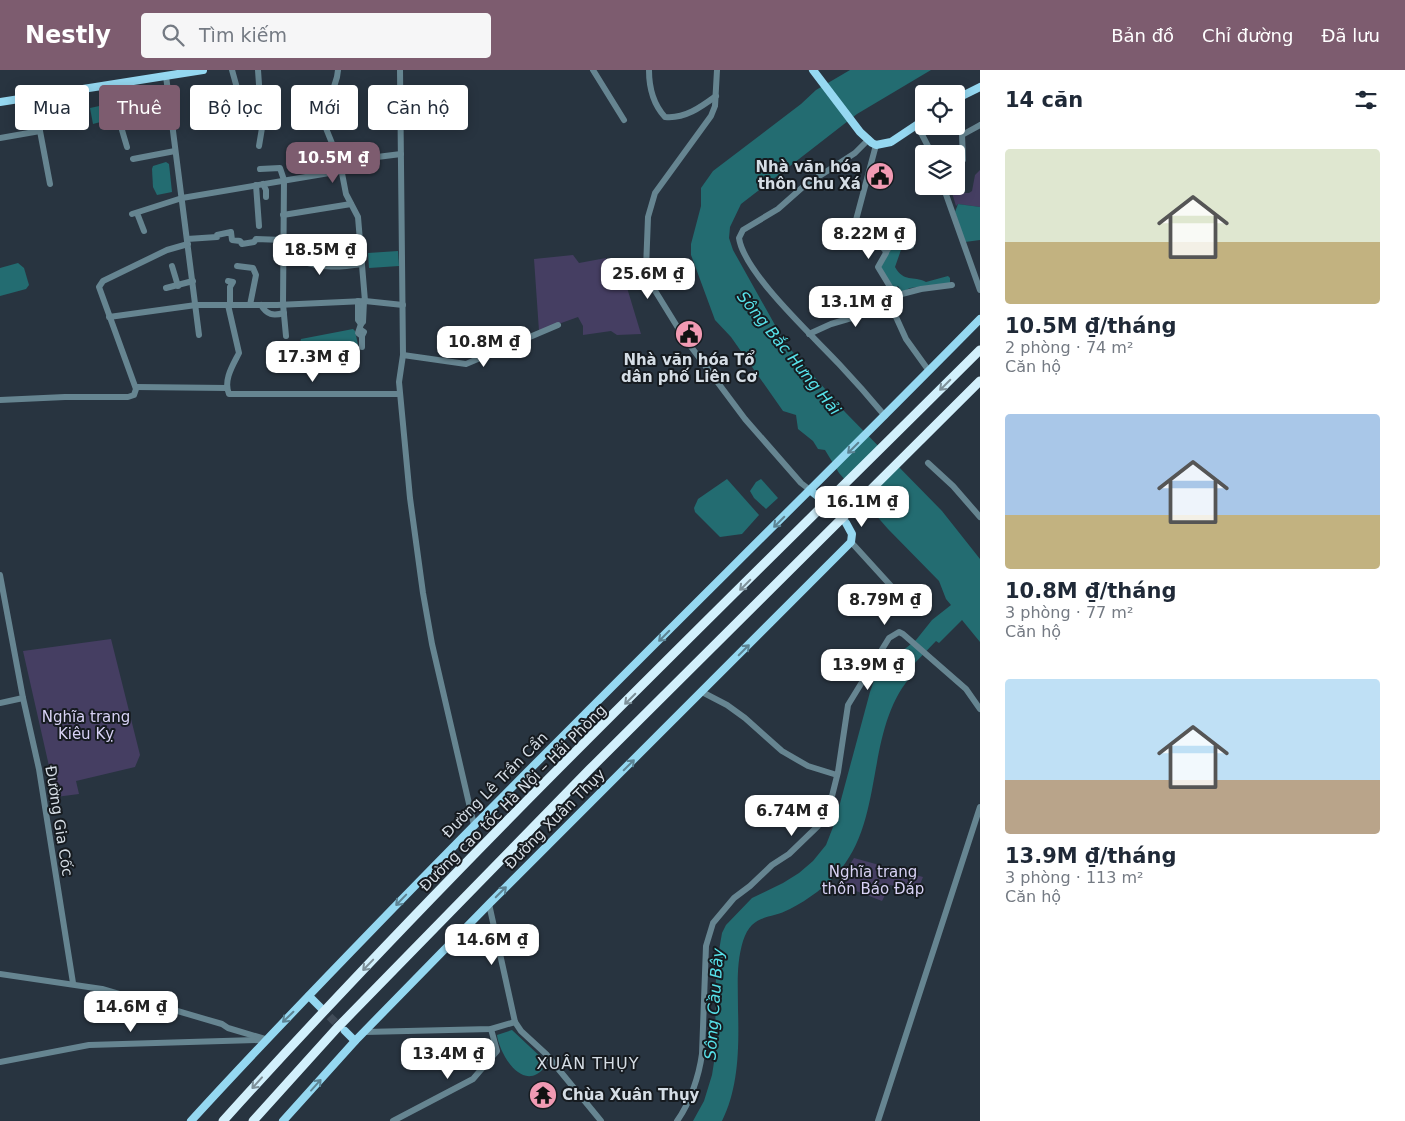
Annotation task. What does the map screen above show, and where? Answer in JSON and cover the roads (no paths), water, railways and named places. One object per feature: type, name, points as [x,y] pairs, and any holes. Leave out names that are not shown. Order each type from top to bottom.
[{"type":"highway","name":"Đường cao tốc Hà Nội – Hải Phòng","points":[[223,1121],[321,1013],[410,922],[826,501],[980,350]]},
{"type":"highway","points":[[253,1121],[337,1028],[584,776],[845,519],[980,381]]},
{"type":"highway","points":[[260,1121],[340,1030],[584,776]]},
{"type":"main road","points":[[115,85],[203,70]]},
{"type":"main road","points":[[814,72],[860,132],[876,145],[891,142],[915,126]]},
{"type":"main road","points":[[965,94],[980,86]]},
{"type":"main road","points":[[0,102],[15,100]]},
{"type":"main road","name":"Đường Lê Trần Cẩn","points":[[191,1121],[265,1039],[474,825],[827,475],[980,319]]},
{"type":"main road","points":[[810,490],[826,501]]},
{"type":"main road","points":[[845,519],[852,534],[852,542]]},
{"type":"main road","name":"Đường Xuân Thụy","points":[[283,1121],[355,1041],[489,904],[852,542]]},
{"type":"main road","points":[[309,996],[321,1008]]},
{"type":"main road","points":[[345,1031],[355,1041]]},
{"type":"street","points":[[232,70],[235,85]]},
{"type":"street","points":[[258,70],[262,128],[259,146]]},
{"type":"street","points":[[338,70],[328,106],[321,116],[340,163],[346,194],[358,218],[364,322],[361,330],[362,347]]},
{"type":"street","points":[[400,70],[403,355],[399,382],[410,498],[432,644],[474,825]]},
{"type":"street","points":[[594,70],[624,120]]},
{"type":"street","points":[[649,70],[653,97],[657,108],[665,117],[672,118],[693,112],[716,96]]},
{"type":"street","points":[[717,70],[715,106],[711,116],[655,193],[648,217],[646,269],[654,289],[683,336],[715,380],[745,419],[801,483],[810,490]]},
{"type":"street","points":[[166,76],[199,335]]},
{"type":"street","points":[[962,145],[962,134],[980,125]]},
{"type":"street","points":[[122,130],[127,147]]},
{"type":"street","points":[[0,138],[40,131],[50,184]]},
{"type":"street","points":[[869,139],[855,153],[815,178],[778,209],[740,234],[740,242],[749,262],[809,334],[838,362],[882,419]]},
{"type":"street","points":[[876,145],[856,220],[886,252]]},
{"type":"street","points":[[133,159],[175,150]]},
{"type":"street","points":[[144,231],[134,214],[182,198],[341,171],[377,157],[401,154]]},
{"type":"street","points":[[260,169],[280,168],[284,180],[282,304],[286,336]]},
{"type":"street","points":[[259,185],[266,190],[266,197]]},
{"type":"street","points":[[259,185],[259,226]]},
{"type":"street","points":[[946,195],[980,290]]},
{"type":"street","points":[[283,215],[351,204]]},
{"type":"street","points":[[0,400],[128,397],[134,395],[136,387],[99,290],[103,281],[167,250],[188,242],[217,237],[217,235],[229,232],[231,232],[232,240],[240,241],[242,244],[256,240],[283,240]]},
{"type":"street","points":[[911,246],[897,236],[878,267],[893,299],[891,306],[903,334],[929,371]]},
{"type":"street","points":[[283,252],[299,260],[324,266],[339,267],[362,264]]},
{"type":"street","points":[[172,266],[178,286]]},
{"type":"street","points":[[237,266],[253,268],[255,270],[256,275],[250,305]]},
{"type":"street","points":[[166,288],[193,281]]},
{"type":"street","points":[[228,281],[233,282],[230,287],[229,305],[239,353],[230,369],[228,393],[400,394]]},
{"type":"street","points":[[809,334],[831,324],[875,312],[893,299],[921,288],[952,285]]},
{"type":"street","points":[[109,317],[196,305],[262,305],[362,301],[403,305]]},
{"type":"street","points":[[262,305],[264,310],[272,315],[284,313]]},
{"type":"street","points":[[403,355],[466,364],[558,325]]},
{"type":"street","points":[[136,387],[227,388]]},
{"type":"street","points":[[928,463],[953,486],[980,516]]},
{"type":"street","points":[[852,542],[902,598]]},
{"type":"street","name":"Đường Gia Cốc","points":[[0,575],[22,698],[39,769],[73,984]]},
{"type":"street","points":[[677,1121],[700,1068],[706,946],[713,923],[721,911],[734,898],[772,865],[789,854],[818,826],[831,800],[837,775],[846,715],[853,697],[888,638],[899,632],[910,640],[966,689],[980,709]]},
{"type":"street","points":[[702,692],[727,705],[745,718],[782,751],[808,766],[837,775]]},
{"type":"street","points":[[0,703],[22,698]]},
{"type":"street","points":[[878,1121],[980,808]]},
{"type":"street","points":[[489,904],[515,1022],[521,1031],[546,1054],[601,1121]]},
{"type":"street","points":[[0,974],[102,989],[222,1024],[228,1028],[265,1039]]},
{"type":"street","points":[[365,1032],[491,1029],[515,1022]]},
{"type":"street","points":[[226,1040],[228,1028]]},
{"type":"street","points":[[393,1121],[473,1079],[497,1051],[491,1029]]},
{"type":"street","points":[[0,1062],[89,1045],[265,1039]]},
{"type":"water","name":"Sông Bắc Hưng Hải","points":[[850,70],[931,70],[857,114],[741,204],[730,227],[729,238],[733,250],[785,343],[845,412],[942,511],[980,559],[980,642],[962,620],[939,643],[936,641],[912,666],[911,669],[914,673],[898,694],[888,718],[871,796],[855,847],[841,869],[817,892],[790,909],[756,921],[747,932],[743,941],[738,967],[738,1052],[735,1080],[728,1108],[722,1121],[693,1121],[704,1101],[712,1075],[715,1056],[716,968],[722,933],[726,925],[752,898],[799,873],[813,861],[826,845],[835,822],[875,678],[894,652],[901,652],[916,640],[932,620],[951,605],[946,599],[939,581],[888,529],[839,473],[825,450],[818,449],[813,441],[798,429],[796,415],[783,411],[731,337],[715,320],[691,255],[691,244],[701,206],[701,188],[713,171],[801,104],[816,90]]},
{"type":"water","points":[[99,106],[99,122],[93,124],[90,108]]},
{"type":"water","points":[[166,162],[169,164],[172,192],[157,195],[153,187],[152,169],[153,166]]},
{"type":"water","points":[[958,204],[980,207],[980,240],[965,242],[955,212]]},
{"type":"water","points":[[895,244],[902,247],[895,267],[902,275],[926,282],[948,276],[950,283],[910,288],[902,292],[898,286],[894,289],[879,266]]},
{"type":"water","points":[[398,251],[399,266],[369,268],[368,253]]},
{"type":"water","points":[[18,263],[24,268],[29,285],[26,289],[0,296],[0,268]]},
{"type":"water","points":[[353,329],[359,349],[357,351],[306,361],[300,347],[301,339]]},
{"type":"water","points":[[727,479],[759,515],[742,534],[720,537],[695,512],[694,508],[698,499]]},
{"type":"water","points":[[761,479],[778,498],[766,509],[754,498],[750,491],[756,482]]},
{"type":"water","points":[[512,1030],[545,1061],[543,1069],[539,1073],[530,1076],[523,1075],[510,1065],[501,1049],[497,1035]]},
{"type":"tunnel","points":[[824,501],[846,523]]},
{"type":"tunnel","points":[[321,1008],[343,1030]]},
{"type":"place","name":"Nhà văn hóa thôn Chu Xá","points":[[880,176]]},
{"type":"place","name":"Nhà văn hóa Tổ dân phố Liên Cơ","points":[[689,334]]},
{"type":"place","name":"Chùa Xuân Thụy","points":[[543,1095]]},
{"type":"district","name":"XUÂN THỤY","points":[[588,1063]]},
{"type":"park label","name":"Nghĩa trang Kiêu Kỵ","points":[[86,726]]},
{"type":"park label","name":"Nghĩa trang thôn Báo Đáp","points":[[873,880]]},
{"type":"water label","name":"Sông Cầu Bây","points":[[714,1004]]}]
